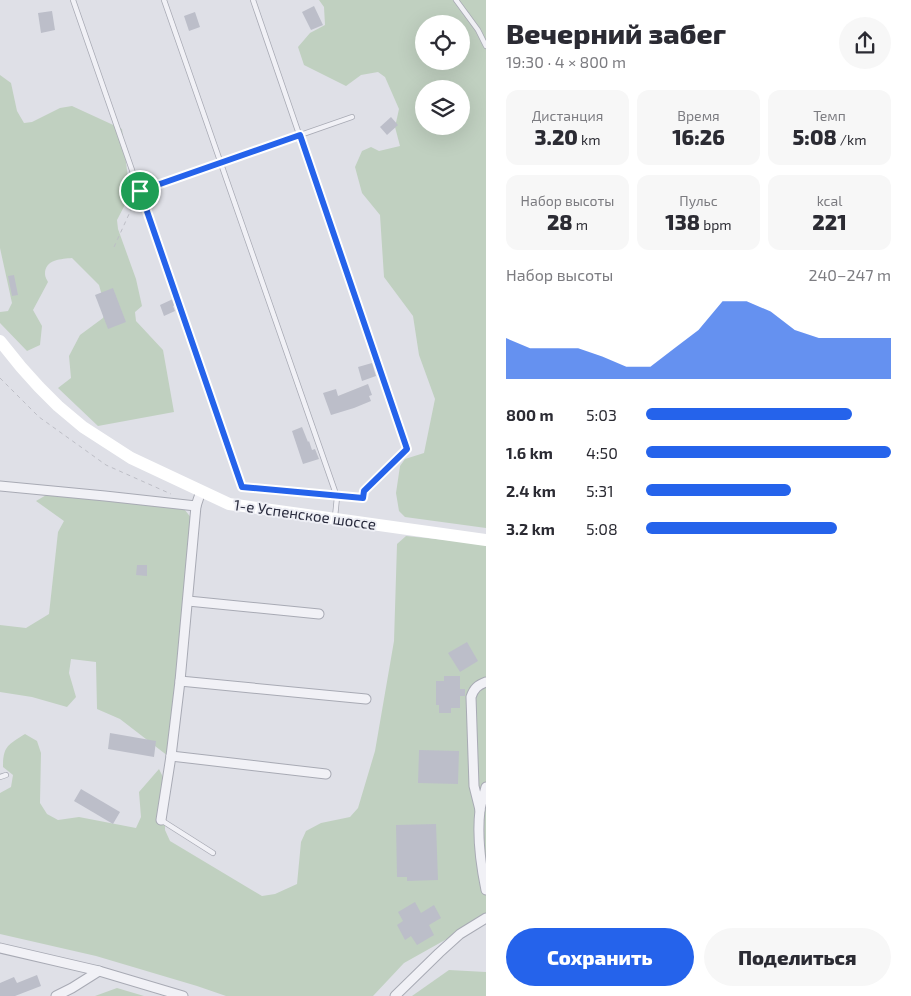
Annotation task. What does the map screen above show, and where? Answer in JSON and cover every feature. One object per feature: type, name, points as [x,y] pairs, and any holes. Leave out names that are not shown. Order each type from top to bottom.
[{"type":"main road","name":"1-е Успенское шоссе","points":[[0,341],[58,406],[83,428],[131,458],[230,504],[486,540]]},
{"type":"street","points":[[0,486],[196,506]]},
{"type":"street","points":[[161,820],[180,681],[196,506],[201,491]]},
{"type":"street","points":[[188,601],[319,614]]},
{"type":"street","points":[[180,681],[366,699]]},
{"type":"street","points":[[486,682],[473,690],[472,697],[474,786],[480,810],[480,843],[486,890]]},
{"type":"street","points":[[171,756],[326,774]]},
{"type":"street","points":[[480,810],[486,787]]},
{"type":"street","points":[[395,996],[460,934],[486,918]]},
{"type":"street","points":[[0,948],[99,971],[183,996]]},
{"type":"street","points":[[56,996],[99,971]]},
{"type":"lane","points":[[73,0],[242,487],[363,498],[364,491],[407,449],[253,0]]},
{"type":"lane","points":[[164,0],[337,497],[335,519]]},
{"type":"lane","points":[[456,0],[478,30],[486,46]]},
{"type":"lane","points":[[140,191],[352,117]]},
{"type":"lane","points":[[0,777],[6,774]]},
{"type":"lane","points":[[161,820],[213,853]]},
{"type":"path","points":[[114,247],[140,191]]},
{"type":"path","points":[[0,378],[39,417],[106,465],[169,494]]},
{"type":"green space","points":[[319,0],[486,0],[486,528],[405,517],[399,511],[396,493],[400,466],[405,459],[424,453],[435,399],[419,355],[413,316],[384,277],[380,215],[362,193],[355,167],[362,151],[371,147],[379,151],[400,146],[395,127],[399,109],[385,77],[378,72],[361,75],[346,86],[304,65],[298,47],[310,33],[325,25],[324,7]]},
{"type":"green space","points":[[0,75],[11,83],[17,111],[24,123],[32,122],[60,108],[72,106],[122,129],[130,195],[117,220],[118,229],[136,279],[142,306],[135,312],[136,321],[163,350],[174,412],[98,426],[58,388],[71,378],[69,356],[80,335],[103,318],[106,310],[99,285],[72,258],[55,261],[48,265],[46,269],[45,275],[48,282],[33,310],[42,326],[40,345],[27,351],[0,323],[0,312],[8,311],[12,303],[0,248]]},
{"type":"green space","points":[[48,494],[181,505],[192,519],[168,756],[120,719],[97,709],[96,662],[71,659],[69,673],[76,697],[67,707],[32,697],[0,692],[0,625],[26,628],[49,614],[58,532],[64,521],[36,501]]},
{"type":"green space","points":[[406,536],[486,544],[486,917],[404,963],[373,996],[226,996],[96,956],[0,934],[0,793],[11,787],[13,775],[3,767],[3,760],[5,750],[25,734],[37,741],[41,753],[40,803],[47,814],[58,820],[79,817],[136,828],[141,817],[139,792],[159,769],[165,781],[165,830],[170,841],[262,896],[275,894],[297,884],[301,842],[306,831],[321,823],[350,817],[358,808],[375,751],[394,641],[397,544]]},
{"type":"green space","points":[[449,970],[486,972],[486,996],[412,996]]},
{"type":"green space","points":[[117,988],[144,996],[95,996]]},
{"type":"building","points":[[314,6],[323,25],[311,30],[302,12]]},
{"type":"building","points":[[52,11],[55,30],[41,33],[38,13]]},
{"type":"building","points":[[195,12],[200,27],[189,31],[184,16]]},
{"type":"building","points":[[391,117],[398,125],[387,135],[380,127]]},
{"type":"building","points":[[14,275],[18,295],[12,296],[8,276]]},
{"type":"building","points":[[113,288],[126,322],[108,329],[95,295]]},
{"type":"building","points":[[173,299],[175,311],[164,316],[160,305]]},
{"type":"building","points":[[372,363],[376,376],[362,381],[358,367]]},
{"type":"building","points":[[368,384],[372,395],[369,396],[371,401],[331,415],[323,393],[336,389],[338,396]]},
{"type":"building","points":[[302,427],[312,450],[315,449],[319,459],[303,464],[292,431]]},
{"type":"building","points":[[137,565],[147,565],[147,576],[136,575]]},
{"type":"building","points":[[467,642],[478,661],[460,672],[448,653]]},
{"type":"building","points":[[444,676],[460,676],[460,689],[465,689],[465,696],[460,696],[460,708],[451,708],[451,713],[439,713],[439,705],[436,705],[436,681],[444,681]]},
{"type":"building","points":[[110,733],[156,741],[154,757],[108,749]]},
{"type":"building","points":[[419,750],[459,751],[458,784],[418,783]]},
{"type":"building","points":[[81,789],[120,812],[113,824],[74,801]]},
{"type":"building","points":[[436,824],[438,880],[407,881],[407,877],[397,877],[396,825]]},
{"type":"building","points":[[415,902],[421,913],[434,905],[441,918],[429,925],[434,935],[417,945],[411,936],[405,940],[397,925],[403,921],[398,912]]},
{"type":"building","points":[[37,975],[41,986],[15,996],[0,996],[0,983],[14,977],[17,983]]},
{"type":"route","points":[[300,135],[407,449],[364,491],[363,498],[242,487],[140,191],[300,135]]}]
